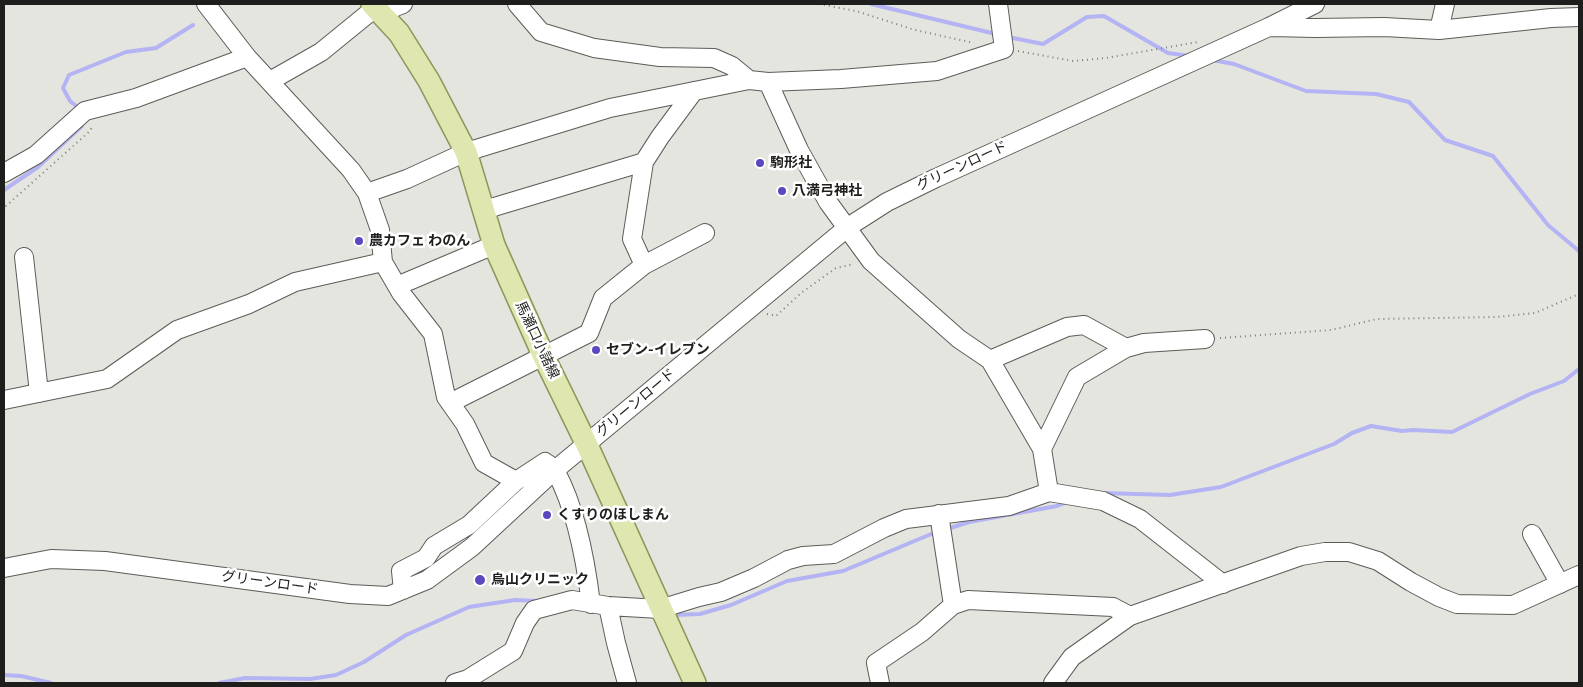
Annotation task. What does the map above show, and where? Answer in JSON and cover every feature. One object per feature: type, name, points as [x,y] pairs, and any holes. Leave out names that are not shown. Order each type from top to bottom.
[{"type":"main road","name":"馬瀬口小諸線","points":[[376,8],[399,33],[429,81],[466,152],[494,245],[695,683]]},
{"type":"street","points":[[206,4],[247,57],[351,170],[367,193],[380,230],[383,262],[397,286],[434,334],[446,398],[465,424],[484,463],[516,481]]},
{"type":"street","points":[[270,81],[321,52],[376,8],[403,4]]},
{"type":"street","points":[[517,4],[541,32],[594,48],[660,56],[714,58],[732,66],[749,80]]},
{"type":"street","points":[[367,193],[407,179],[466,152],[610,108],[749,80],[768,82],[840,79],[937,71],[1004,49],[998,4]]},
{"type":"street","name":"グリーンロード","points":[[4,568],[51,559],[106,560],[350,594],[388,596],[427,580],[472,548],[556,470],[848,226],[887,202],[936,178],[1269,27],[1315,4]]},
{"type":"street","points":[[1439,30],[1446,4]]},
{"type":"street","points":[[1269,27],[1384,26],[1439,30],[1547,11],[1579,17]]},
{"type":"street","points":[[4,173],[36,154],[84,111],[136,98],[247,57]]},
{"type":"street","points":[[768,82],[804,159],[828,202],[848,226],[871,261],[959,340],[990,360],[1042,448],[1050,492]]},
{"type":"street","points":[[644,266],[632,239],[644,162],[694,91]]},
{"type":"street","points":[[484,210],[644,162]]},
{"type":"street","points":[[450,403],[589,333],[603,298],[644,266],[705,233]]},
{"type":"street","points":[[397,286],[494,245]]},
{"type":"street","points":[[24,257],[39,393]]},
{"type":"street","points":[[4,400],[107,379],[177,330],[249,304],[295,282],[383,262]]},
{"type":"street","points":[[990,360],[1067,327],[1084,325],[1126,348]]},
{"type":"street","points":[[1042,448],[1077,377],[1126,348],[1144,343],[1205,339]]},
{"type":"street","points":[[403,590],[401,572],[426,558],[434,546],[469,525],[516,481],[545,462],[556,470],[570,506],[586,567],[627,683]]},
{"type":"street","points":[[456,683],[468,679],[513,651],[525,623],[534,610],[572,600],[599,605],[660,609],[721,592],[754,578],[788,560],[803,556],[834,554],[884,528],[906,519],[1009,506],[1050,492],[1103,502],[1140,519],[1223,584]]},
{"type":"street","points":[[939,514],[953,605]]},
{"type":"street","points":[[1532,534],[1560,584]]},
{"type":"street","points":[[1053,683],[1072,657],[1130,616],[1301,556],[1325,552],[1349,552],[1378,561],[1411,582],[1457,604],[1513,605],[1579,575]]},
{"type":"street","points":[[880,683],[876,664],[922,632],[953,605],[968,600],[1113,607],[1130,616]]},
{"type":"path","points":[[819,4],[856,11],[916,30],[978,43]]},
{"type":"path","points":[[1004,49],[1073,61],[1106,58],[1199,42]]},
{"type":"path","points":[[4,211],[6,206],[90,131],[101,107]]},
{"type":"path","points":[[756,304],[766,314],[776,316],[801,293],[836,268],[871,261]]},
{"type":"path","points":[[1205,339],[1331,330],[1377,319],[1496,317],[1535,313],[1579,294]]},
{"type":"waterway","points":[[871,4],[996,34]]},
{"type":"waterway","points":[[1008,37],[1043,44],[1087,17],[1104,16],[1168,53],[1190,56]]},
{"type":"waterway","points":[[80,109],[70,101],[63,88],[69,75],[126,52],[156,48],[193,25]]},
{"type":"waterway","points":[[1212,60],[1234,64],[1306,91],[1376,94],[1409,102],[1445,140],[1493,156],[1548,225],[1579,251]]},
{"type":"waterway","points":[[4,190],[38,167],[82,126]]},
{"type":"waterway","points":[[1102,493],[1170,495],[1221,487],[1334,444],[1352,433],[1371,426],[1402,431],[1452,432],[1530,394],[1564,381],[1579,369]]},
{"type":"waterway","points":[[947,529],[969,522],[1057,506],[1067,502]]},
{"type":"waterway","points":[[673,615],[700,614],[731,605],[787,581],[843,571],[936,532]]},
{"type":"waterway","points":[[219,683],[245,678],[310,679],[336,675],[364,662],[406,635],[469,607],[515,600],[537,601]]},
{"type":"waterway","points":[[4,675],[21,676],[51,683]]},
{"type":"place","name":"駒形社","points":[[760,163]]},
{"type":"place","name":"八満弓神社","points":[[782,191]]},
{"type":"place","name":"農カフェ わのん","points":[[359,241]]},
{"type":"place","name":"セブン-イレブン","points":[[596,350]]},
{"type":"place","name":"くすりのほしまん","points":[[547,515]]},
{"type":"place","name":"烏山クリニック","points":[[480,580]]}]
